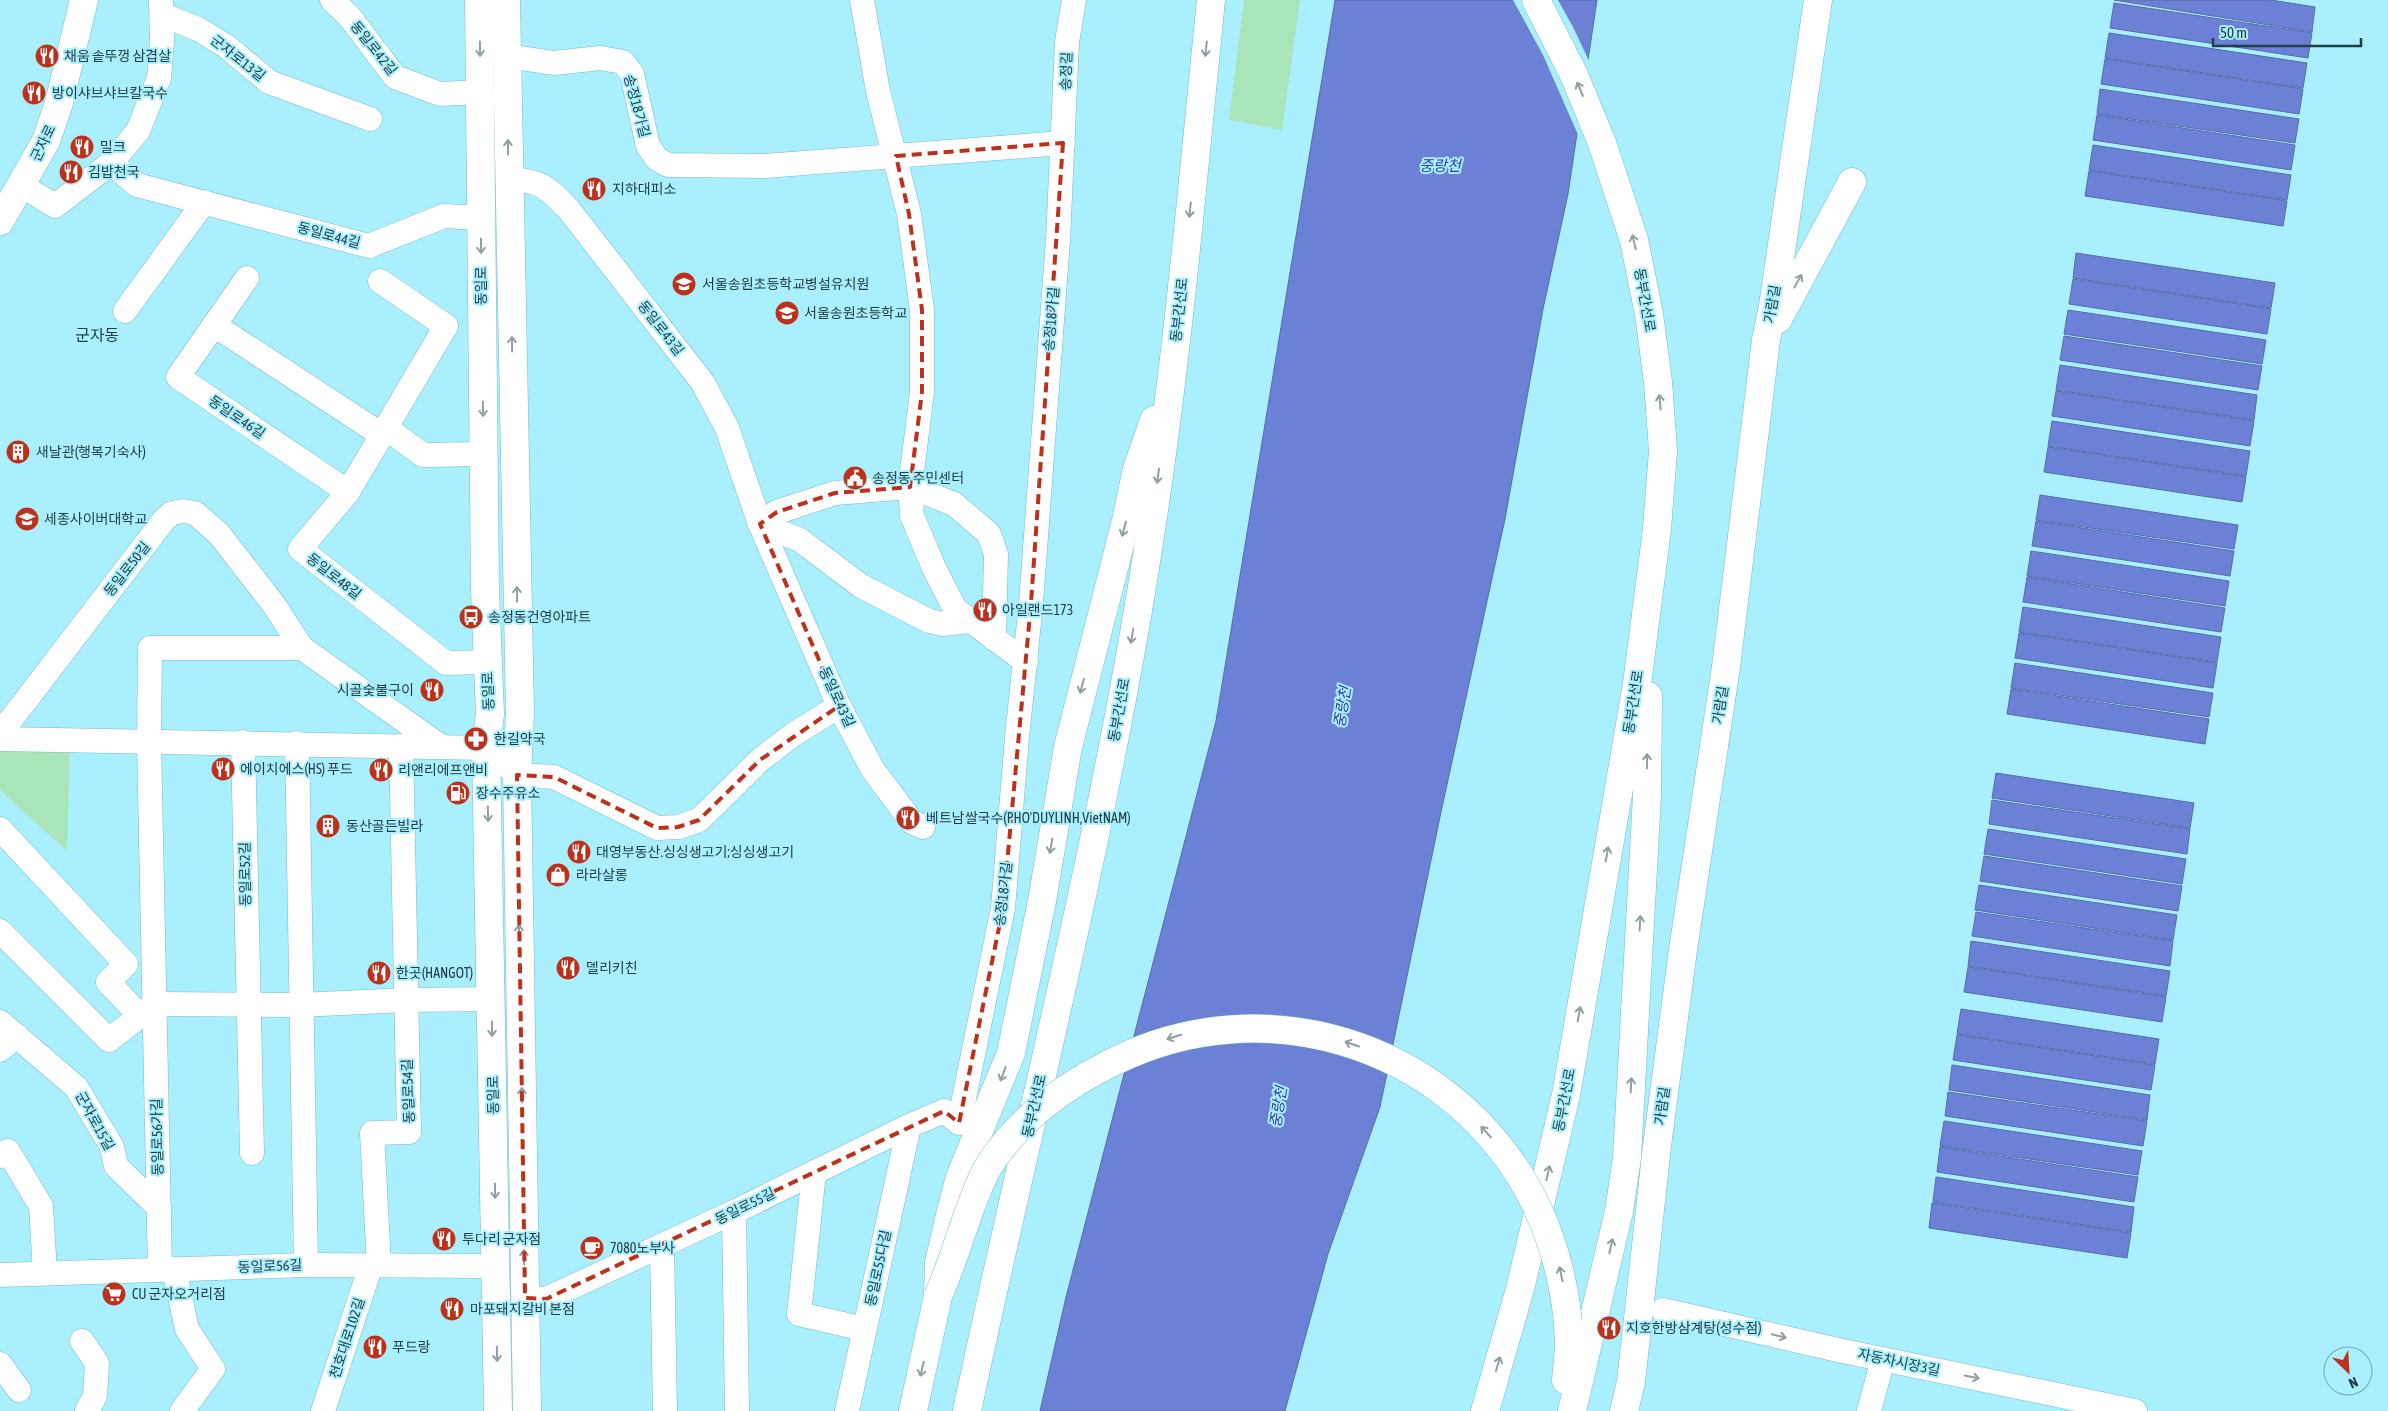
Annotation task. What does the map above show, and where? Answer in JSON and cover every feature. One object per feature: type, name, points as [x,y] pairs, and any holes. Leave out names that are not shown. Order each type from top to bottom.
[{"type":"main road","name":"군자로","points":[[0,221],[46,141],[59,103],[84,0]]},
{"type":"main road","name":"동일로","points":[[479,0],[485,590],[490,714],[486,748],[498,1411]]},
{"type":"main road","name":"동일로","points":[[506,0],[508,179],[520,713],[517,775],[527,1411]]},
{"type":"main road","name":"동부간선로","points":[[967,1411],[1107,775],[1151,531],[1173,366],[1211,0]]},
{"type":"main road","name":"동부간선로","points":[[1485,1411],[1520,1289],[1566,1095],[1637,684],[1650,587],[1663,451],[1658,382],[1649,314],[1634,240],[1602,143],[1574,75],[1536,0]]},
{"type":"main road","name":"가람길","points":[[1624,1411],[1631,1382],[1657,1146],[1683,950],[1727,657],[1766,340],[1773,306],[1818,0]]},
{"type":"main road","points":[[1766,340],[1852,182]]},
{"type":"main road","points":[[913,1411],[938,1296],[939,1263],[960,1177],[1011,1053],[1068,747],[1126,521],[1137,469],[1173,366]]},
{"type":"main road","points":[[1572,1411],[1615,1228],[1627,1158],[1647,796],[1650,587]]},
{"type":"main road","points":[[485,590],[500,628],[501,658],[509,658],[519,649]]},
{"type":"main road","points":[[938,1296],[952,1266],[982,1177],[1016,1131],[1067,1086],[1098,1069],[1156,1043],[1183,1035],[1241,1027],[1302,1031],[1334,1038],[1364,1048],[1420,1076],[1473,1118],[1511,1162],[1540,1214],[1559,1265],[1568,1322],[1569,1349],[1561,1411]]},
{"type":"street","name":"동일로42길","points":[[332,0],[349,16],[395,77],[440,94],[480,92]]},
{"type":"street","points":[[862,0],[878,91],[896,156],[909,214],[922,310],[922,392],[910,487],[912,516],[934,568],[955,609],[1026,662]]},
{"type":"street","name":"송정길","points":[[1063,143],[1067,42],[1074,0]]},
{"type":"street","name":"군자로13길","points":[[21,185],[55,206],[111,162],[138,132],[159,78],[162,8],[226,46],[269,82],[370,119]]},
{"type":"street","name":"송정18가길","points":[[507,56],[554,63],[600,58],[623,62],[632,74],[648,146],[657,159],[668,165],[765,166],[1063,143],[1026,662],[1017,737],[1003,908],[959,1123]]},
{"type":"street","name":"동일로44길","points":[[111,162],[137,185],[369,246],[444,216],[481,218]]},
{"type":"street","name":"동일로43길","points":[[508,179],[530,180],[547,187],[570,211],[703,384],[727,428],[760,524],[839,706],[873,770],[912,822],[923,827]]},
{"type":"street","points":[[125,311],[204,202]]},
{"type":"street","name":"동일로46길","points":[[247,278],[178,377],[348,492]]},
{"type":"street","points":[[380,280],[446,326],[482,324]]},
{"type":"street","points":[[214,325],[423,455],[484,454]]},
{"type":"street","points":[[384,431],[446,326]]},
{"type":"street","name":"동일로48길","points":[[384,431],[348,492],[300,549],[446,663],[487,662]]},
{"type":"street","points":[[760,524],[777,512],[835,493],[910,487],[954,504],[989,534],[996,554],[994,639]]},
{"type":"street","name":"동일로50길","points":[[0,734],[164,520],[172,513],[183,511],[195,514],[220,534],[274,605],[302,648],[440,746]]},
{"type":"street","points":[[760,524],[800,540],[861,586],[929,621],[944,624],[971,621]]},
{"type":"street","points":[[149,740],[150,648],[302,648]]},
{"type":"street","points":[[0,739],[149,740],[486,748],[517,775],[554,777],[657,828],[678,827],[699,820],[760,760],[794,734],[839,706]]},
{"type":"street","name":"동일로56가길","points":[[149,740],[147,1010],[159,1208],[167,1269],[187,1329],[213,1369],[182,1411]]},
{"type":"street","name":"동일로52길","points":[[243,742],[248,1006]]},
{"type":"street","points":[[296,743],[306,1266]]},
{"type":"street","points":[[401,746],[406,1000]]},
{"type":"street","points":[[0,829],[126,964],[108,982],[147,1010]]},
{"type":"street","points":[[0,931],[109,1040],[147,1010],[406,1000],[492,999]]},
{"type":"street","name":"동일로54길","points":[[375,1265],[372,1133],[409,1132],[406,1000]]},
{"type":"street","points":[[248,1006],[252,1153]]},
{"type":"street","name":"군자로15길","points":[[6,1036],[76,1087],[112,1147],[116,1166],[159,1208]]},
{"type":"street","name":"동일로55길","points":[[525,1298],[546,1299],[734,1212],[909,1126],[944,1111],[959,1123]]},
{"type":"street","name":"동일로55다길","points":[[847,1411],[909,1126]]},
{"type":"street","points":[[0,1156],[8,1151],[41,1206],[45,1273]]},
{"type":"street","points":[[814,1172],[799,1314],[864,1329]]},
{"type":"street","points":[[734,1212],[737,1411]]},
{"type":"street","points":[[662,1246],[665,1411]]},
{"type":"street","name":"천호대로102길","points":[[323,1411],[375,1265]]},
{"type":"street","name":"동일로56길","points":[[0,1275],[306,1266],[496,1266]]},
{"type":"street","name":"자동차시장3길","points":[[1663,1310],[2088,1406],[2135,1411]]},
{"type":"street","points":[[82,1341],[97,1363],[95,1396],[87,1411]]},
{"type":"street","points":[[1869,1411],[1884,1359]]},
{"type":"street","points":[[0,1364],[20,1390]]},
{"type":"highlighted area","points":[[1063,143],[1031,603],[1003,908],[959,1123],[944,1111],[546,1299],[525,1298],[517,775],[554,777],[657,828],[678,827],[699,820],[760,760],[839,706],[760,524],[777,512],[835,493],[910,487],[922,392],[922,310],[909,214],[896,156]]},
{"type":"green space","points":[[1244,0],[1300,0],[1282,130],[1229,120]]},
{"type":"green space","points":[[0,744],[70,746],[67,851],[0,790]]},
{"type":"water","name":"중랑천","points":[[1335,0],[1597,0],[1568,194],[1543,309],[1505,519],[1441,812],[1380,1107],[1328,1254],[1285,1411],[1040,1411],[1066,1297],[1216,721]]},
{"type":"water","points":[[2114,0],[2271,0],[2315,7],[2312,32]]},
{"type":"water","points":[[2114,3],[2312,33],[2308,58],[2110,28]]},
{"type":"water","points":[[2109,33],[2307,63],[2303,88],[2105,58]]},
{"type":"water","points":[[2105,59],[2303,89],[2299,114],[2101,84]]},
{"type":"water","points":[[2100,89],[2299,119],[2295,143],[2097,114]]},
{"type":"water","points":[[2097,115],[2295,145],[2291,170],[2093,140]]},
{"type":"water","points":[[2093,145],[2291,175],[2287,200],[2089,170]]},
{"type":"water","points":[[2089,171],[2287,201],[2283,226],[2085,196]]},
{"type":"water","points":[[2076,253],[2275,283],[2271,308],[2073,278]]},
{"type":"water","points":[[2073,279],[2271,309],[2267,334],[2069,304]]},
{"type":"water","points":[[2068,310],[2266,340],[2262,364],[2064,334]]},
{"type":"water","points":[[2064,336],[2262,366],[2258,390],[2060,360]]},
{"type":"water","points":[[2060,365],[2257,395],[2254,420],[2056,390]]},
{"type":"water","points":[[2056,391],[2254,421],[2250,446],[2052,416]]},
{"type":"water","points":[[2052,421],[2250,451],[2246,476],[2048,446]]},
{"type":"water","points":[[2048,447],[2246,477],[2242,502],[2044,472]]},
{"type":"water","points":[[2040,495],[2238,525],[2234,549],[2036,520]]},
{"type":"water","points":[[2036,521],[2234,551],[2230,576],[2032,546]]},
{"type":"water","points":[[2031,551],[2229,581],[2225,606],[2027,576]]},
{"type":"water","points":[[2027,577],[2225,608],[2221,632],[2023,602]]},
{"type":"water","points":[[2023,607],[2221,637],[2217,662],[2019,632]]},
{"type":"water","points":[[2019,633],[2217,663],[2213,688],[2015,658]]},
{"type":"water","points":[[2015,663],[2213,693],[2209,717],[2011,688]]},
{"type":"water","points":[[2011,689],[2209,719],[2205,744],[2007,714]]},
{"type":"water","points":[[1996,773],[2194,803],[2190,828],[1992,798]]},
{"type":"water","points":[[1992,800],[2190,829],[2187,854],[1989,824]]},
{"type":"water","points":[[1988,829],[2186,859],[2182,884],[1984,854]]},
{"type":"water","points":[[1984,856],[2182,886],[2178,911],[1980,881]]},
{"type":"water","points":[[1979,885],[2177,915],[2173,940],[1975,910]]},
{"type":"water","points":[[1976,912],[2173,941],[2170,966],[1972,936]]},
{"type":"water","points":[[1971,941],[2170,971],[2166,996],[1968,966]]},
{"type":"water","points":[[1968,967],[2166,997],[2162,1022],[1964,992]]},
{"type":"water","points":[[1961,1009],[2159,1039],[2155,1064],[1957,1034]]},
{"type":"water","points":[[1957,1035],[2155,1065],[2151,1090],[1953,1060]]},
{"type":"water","points":[[1952,1065],[2150,1095],[2147,1120],[1949,1090]]},
{"type":"water","points":[[1948,1092],[2147,1121],[2143,1146],[1945,1116]]},
{"type":"water","points":[[1944,1121],[2142,1151],[2138,1175],[1940,1146]]},
{"type":"water","points":[[1940,1147],[2138,1177],[2134,1202],[1937,1172]]},
{"type":"water","points":[[1936,1177],[2134,1207],[2131,1232],[1933,1202]]},
{"type":"water","points":[[1932,1203],[2131,1233],[2127,1258],[1929,1228]]},
{"type":"pier","points":[[1513,0],[1558,0],[1573,27],[1590,63],[1579,137],[1543,55]]},
{"type":"place","name":"채움 솥뚜껑 삼겹살","points":[[47,56]]},
{"type":"place","name":"방이샤브샤브칼국수","points":[[34,93]]},
{"type":"place","name":"밀크","points":[[82,147]]},
{"type":"place","name":"김밥천국","points":[[71,172]]},
{"type":"place","name":"지하대피소","points":[[594,189]]},
{"type":"place","name":"서울송원초등학교병설유치원","points":[[684,284]]},
{"type":"place","name":"서울송원초등학교","points":[[787,313]]},
{"type":"place","name":"새날관(행복기숙사)","points":[[18,452]]},
{"type":"place","name":"송정동 주민센터","points":[[855,478]]},
{"type":"place","name":"세종사이버대학교","points":[[27,519]]},
{"type":"place","name":"아일랜드173","points":[[985,610]]},
{"type":"place","name":"송정동건영아파트","points":[[471,617]]},
{"type":"place","name":"시골숯불구이","points":[[432,690]]},
{"type":"place","name":"한길약국","points":[[476,739]]},
{"type":"place","name":"에이치에스(HS) 푸드","points":[[223,769]]},
{"type":"place","name":"리앤리에프앤비","points":[[381,770]]},
{"type":"place","name":"장수주유소","points":[[458,793]]},
{"type":"place","name":"베트남쌀국수(PHO'DUYLINH,VietNAM)","points":[[908,818]]},
{"type":"place","name":"동산골든빌라","points":[[328,826]]},
{"type":"place","name":"대영부동산.싱싱생고기;싱싱생고기","points":[[579,852]]},
{"type":"place","name":"라라살롱","points":[[558,875]]},
{"type":"place","name":"델리키친","points":[[568,968]]},
{"type":"place","name":"한곳(HANGOT)","points":[[379,973]]},
{"type":"place","name":"투다리 군자점","points":[[444,1239]]},
{"type":"place","name":"7080노부사","points":[[592,1248]]},
{"type":"place","name":"CU 군자오거리점","points":[[114,1294]]},
{"type":"place","name":"마포돼지갈비 본점","points":[[452,1309]]},
{"type":"place","name":"지호한방삼계탕(성수점)","points":[[1609,1328]]},
{"type":"place","name":"푸드랑","points":[[375,1347]]},
{"type":"district","name":"군자동","points":[[97,335]]}]
